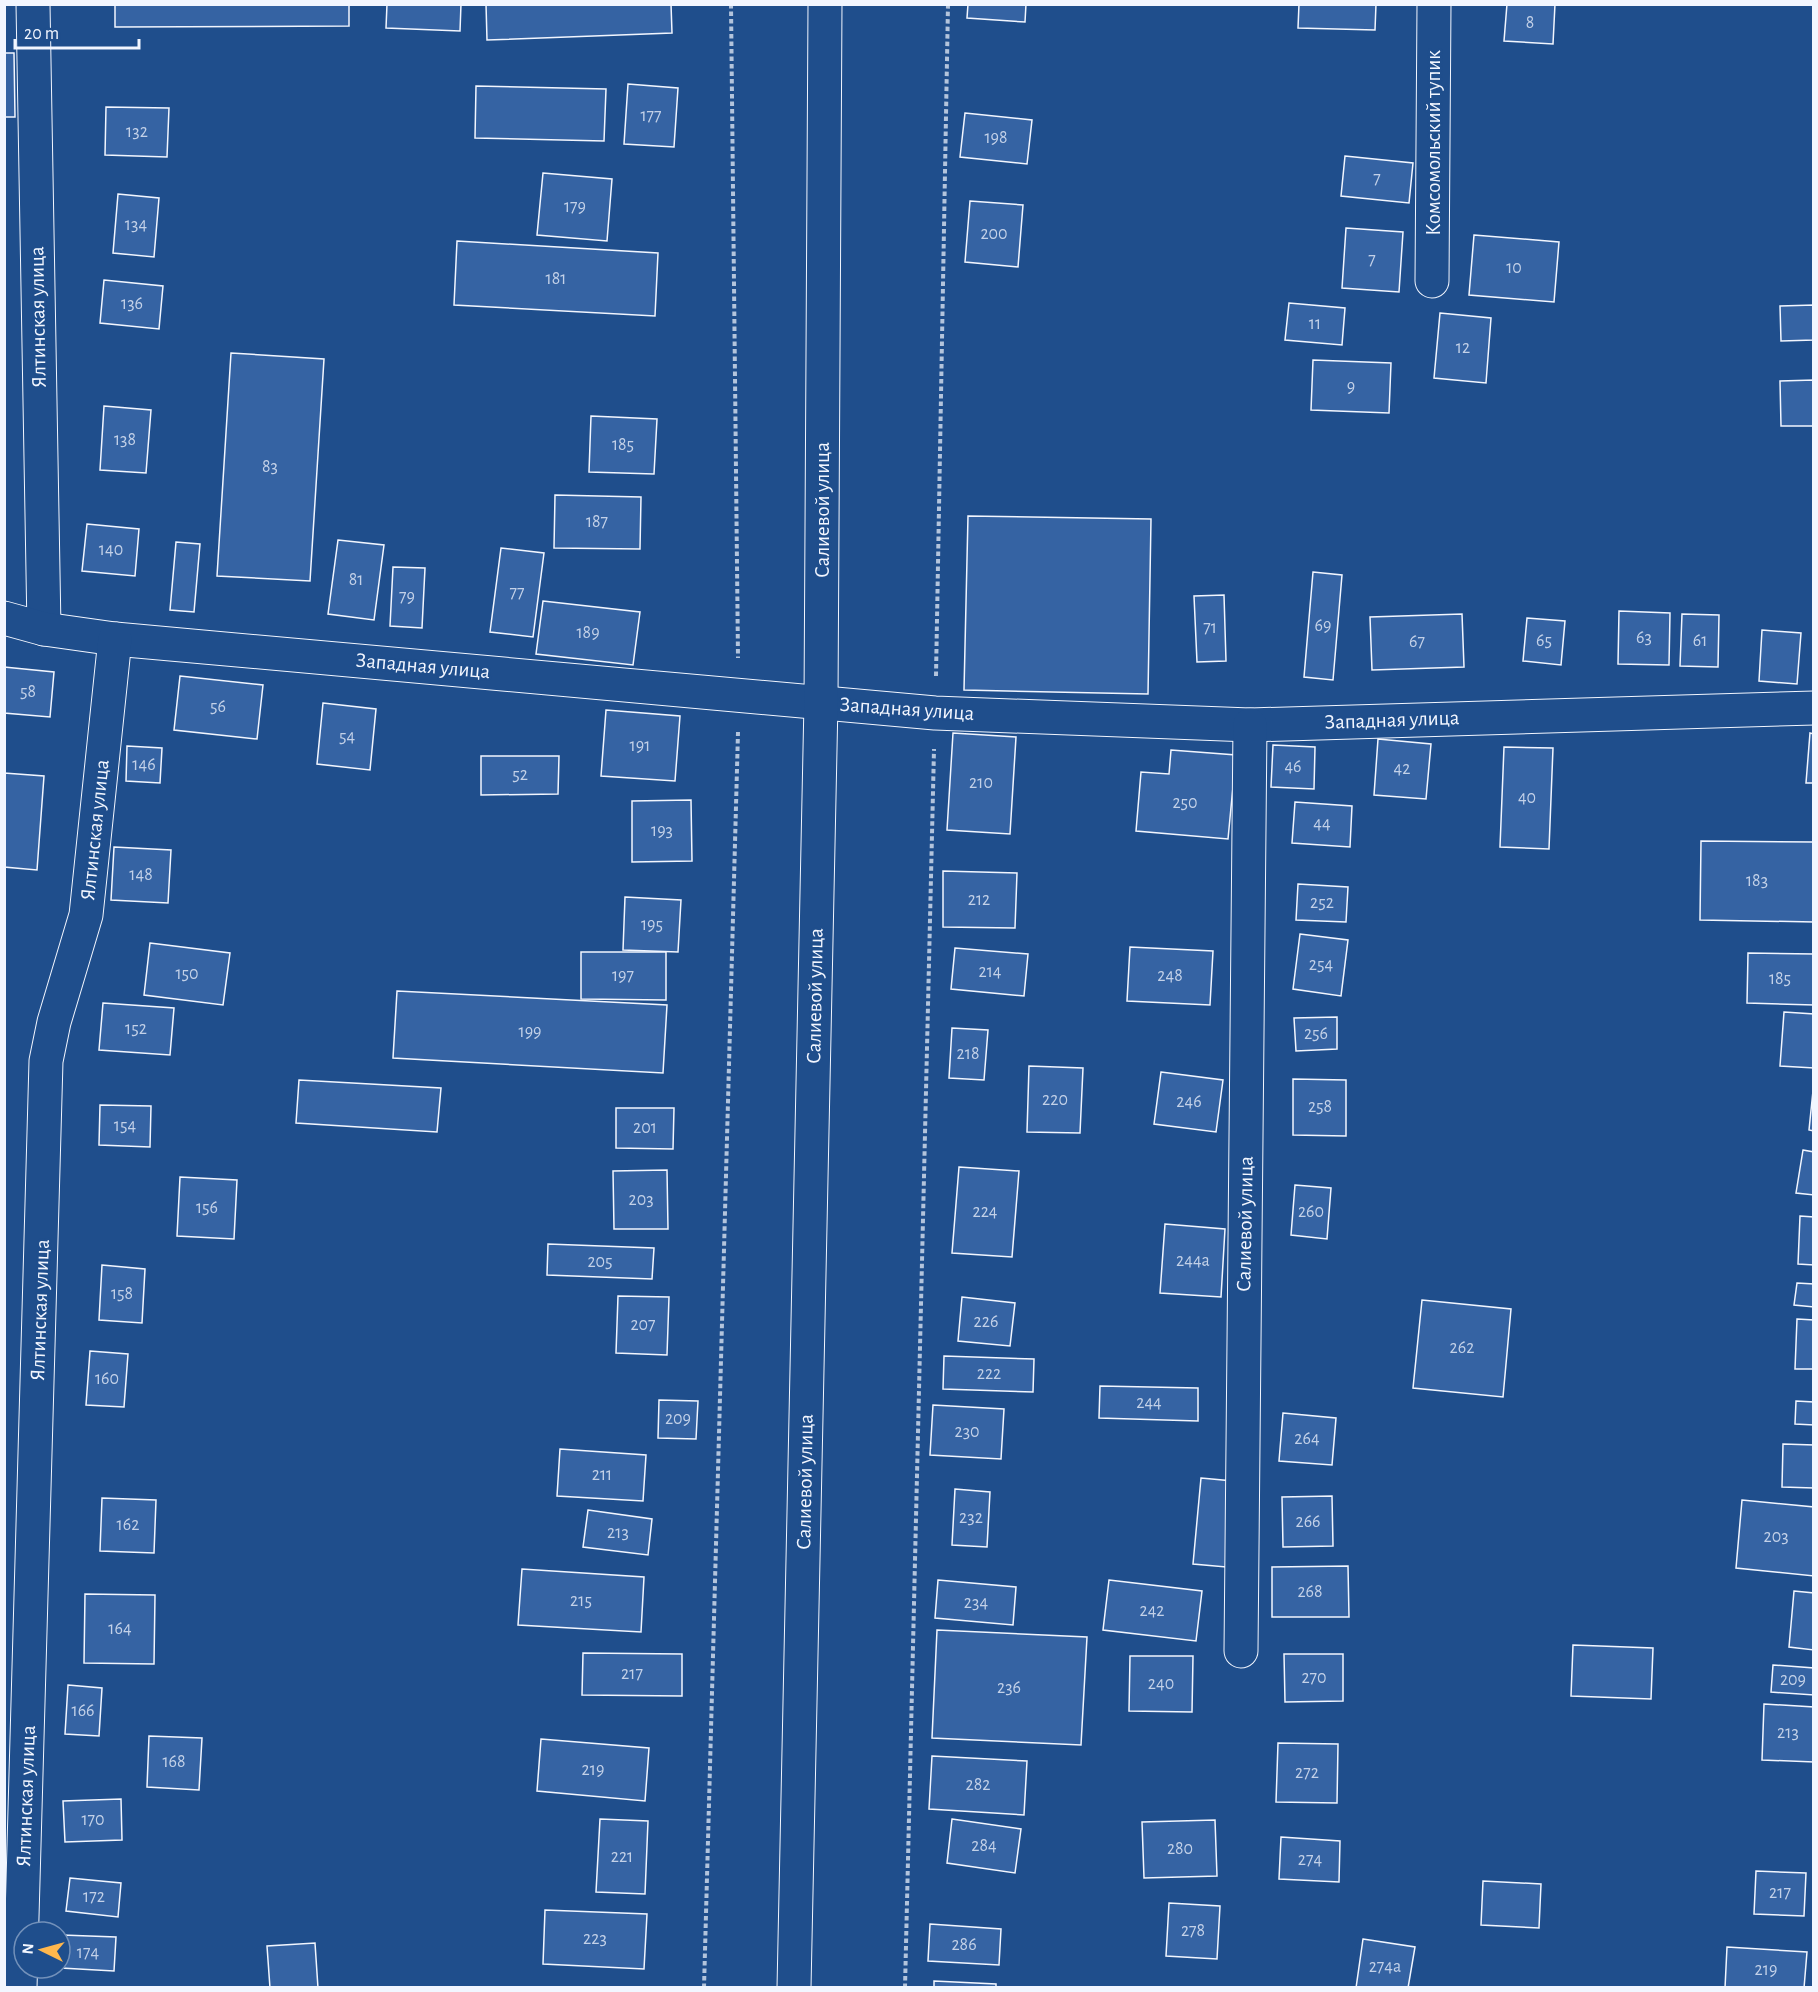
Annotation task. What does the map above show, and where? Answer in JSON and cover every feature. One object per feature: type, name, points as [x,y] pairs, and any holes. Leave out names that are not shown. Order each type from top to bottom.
[{"type":"street","name":"Ялтинская улица","points":[[33,4],[44,629]]},
{"type":"street","name":"Салиевой улица","points":[[794,1988],[821,702],[825,4]]},
{"type":"street","name":"Комсомольский тупик","points":[[1432,281],[1434,4]]},
{"type":"street","name":"Западная улица","points":[[4,618],[44,629],[115,639],[935,713],[1250,724],[1814,708]]},
{"type":"street","name":"Ялтинская улица","points":[[20,1988],[46,1061],[54,1022],[86,915],[115,639]]},
{"type":"street","name":"Салиевой улица","points":[[1241,1651],[1250,724]]},
{"type":"path","points":[[704,1988],[739,694],[731,4]]},
{"type":"path","points":[[905,1988],[935,713],[948,4]]},
{"type":"building","points":[[115,4],[349,4],[349,26],[115,27]]},
{"type":"building","points":[[387,4],[461,4],[460,31],[386,28]]},
{"type":"building","points":[[486,4],[671,4],[672,33],[487,40]]},
{"type":"building","points":[[968,4],[1026,4],[1025,22],[967,18]]},
{"type":"building","points":[[1299,4],[1376,4],[1375,30],[1298,28]]},
{"type":"building","points":[[1507,4],[1555,4],[1553,44],[1504,41]]},
{"type":"building","points":[[4,53],[14,53],[15,117],[4,117]]},
{"type":"building","points":[[628,84],[678,88],[674,147],[624,144]]},
{"type":"building","points":[[476,86],[606,89],[604,141],[475,138]]},
{"type":"building","points":[[106,107],[169,108],[167,157],[105,155]]},
{"type":"building","points":[[965,113],[1032,120],[1027,164],[960,157]]},
{"type":"building","points":[[1345,156],[1413,163],[1409,203],[1341,196]]},
{"type":"building","points":[[543,173],[612,179],[607,241],[537,235]]},
{"type":"building","points":[[118,194],[159,198],[154,257],[113,253]]},
{"type":"building","points":[[970,201],[1023,205],[1018,267],[965,262]]},
{"type":"building","points":[[1346,228],[1403,232],[1399,292],[1342,288]]},
{"type":"building","points":[[1474,235],[1559,242],[1554,302],[1469,295]]},
{"type":"building","points":[[457,241],[658,253],[655,316],[454,305]]},
{"type":"building","points":[[104,280],[163,286],[159,329],[100,323]]},
{"type":"building","points":[[1289,303],[1345,308],[1342,345],[1285,340]]},
{"type":"building","points":[[1814,305],[1814,340],[1781,341],[1780,306]]},
{"type":"building","points":[[1440,313],[1491,318],[1486,383],[1434,378]]},
{"type":"building","points":[[231,353],[324,359],[310,581],[217,576]]},
{"type":"building","points":[[1313,360],[1391,363],[1389,413],[1311,410]]},
{"type":"building","points":[[1814,380],[1814,426],[1781,426],[1780,381]]},
{"type":"building","points":[[104,406],[151,410],[146,473],[100,470]]},
{"type":"building","points":[[591,416],[657,419],[654,474],[589,472]]},
{"type":"building","points":[[555,495],[641,497],[640,549],[554,548]]},
{"type":"building","points":[[968,516],[1151,519],[1148,694],[964,690]]},
{"type":"building","points":[[87,524],[139,529],[135,576],[82,571]]},
{"type":"building","points":[[338,540],[384,545],[374,620],[328,614]]},
{"type":"building","points":[[176,542],[200,544],[194,612],[170,610]]},
{"type":"building","points":[[501,548],[544,553],[533,637],[490,632]]},
{"type":"building","points":[[393,567],[425,568],[422,628],[390,626]]},
{"type":"building","points":[[1313,572],[1342,575],[1333,680],[1304,677]]},
{"type":"building","points":[[1224,595],[1226,661],[1197,662],[1194,596]]},
{"type":"building","points":[[543,601],[640,612],[633,665],[536,654]]},
{"type":"building","points":[[1619,611],[1670,613],[1669,665],[1618,664]]},
{"type":"building","points":[[1462,614],[1464,667],[1372,670],[1370,617]]},
{"type":"building","points":[[1682,614],[1719,615],[1718,667],[1680,666]]},
{"type":"building","points":[[1527,618],[1565,621],[1561,665],[1523,661]]},
{"type":"building","points":[[1762,630],[1801,633],[1797,684],[1759,681]]},
{"type":"building","points":[[4,667],[54,672],[50,717],[4,713]]},
{"type":"building","points":[[180,676],[263,685],[257,739],[174,730]]},
{"type":"building","points":[[323,703],[376,709],[370,770],[317,764]]},
{"type":"building","points":[[606,710],[680,716],[675,781],[601,776]]},
{"type":"building","points":[[953,733],[1016,737],[1010,834],[947,830]]},
{"type":"building","points":[[1810,733],[1814,734],[1814,783],[1806,783]]},
{"type":"building","points":[[1378,739],[1431,744],[1426,799],[1374,795]]},
{"type":"building","points":[[1273,745],[1315,747],[1314,789],[1271,787]]},
{"type":"building","points":[[127,746],[162,748],[160,783],[126,781]]},
{"type":"building","points":[[1504,747],[1553,748],[1549,849],[1500,847]]},
{"type":"building","points":[[1171,750],[1236,755],[1228,839],[1136,831],[1141,772],[1169,774]]},
{"type":"building","points":[[481,756],[559,756],[558,794],[481,795]]},
{"type":"building","points":[[4,773],[44,776],[37,870],[4,867]]},
{"type":"building","points":[[691,800],[692,861],[632,862],[632,801]]},
{"type":"building","points":[[1295,802],[1352,806],[1350,847],[1292,843]]},
{"type":"building","points":[[1701,841],[1814,842],[1814,922],[1700,920]]},
{"type":"building","points":[[114,847],[171,850],[168,903],[111,900]]},
{"type":"building","points":[[943,871],[1017,873],[1015,928],[943,927]]},
{"type":"building","points":[[1298,884],[1348,887],[1346,922],[1296,920]]},
{"type":"building","points":[[625,897],[681,900],[678,952],[623,950]]},
{"type":"building","points":[[1300,934],[1348,940],[1341,996],[1293,989]]},
{"type":"building","points":[[150,943],[230,953],[223,1005],[144,995]]},
{"type":"building","points":[[1130,947],[1213,951],[1210,1005],[1127,1001]]},
{"type":"building","points":[[955,948],[1028,954],[1024,996],[951,989]]},
{"type":"building","points":[[581,952],[666,952],[666,1000],[581,999]]},
{"type":"building","points":[[1748,953],[1814,954],[1814,1005],[1747,1003]]},
{"type":"building","points":[[397,991],[667,1005],[663,1073],[393,1058]]},
{"type":"building","points":[[103,1003],[174,1008],[170,1055],[99,1050]]},
{"type":"building","points":[[1784,1012],[1814,1014],[1814,1068],[1780,1066]]},
{"type":"building","points":[[1337,1017],[1337,1049],[1296,1051],[1294,1018]]},
{"type":"building","points":[[952,1028],[988,1030],[984,1080],[949,1078]]},
{"type":"building","points":[[1029,1066],[1083,1068],[1080,1133],[1027,1132]]},
{"type":"building","points":[[1161,1072],[1223,1080],[1216,1132],[1154,1124]]},
{"type":"building","points":[[1293,1079],[1346,1080],[1346,1136],[1293,1135]]},
{"type":"building","points":[[299,1080],[441,1088],[437,1132],[296,1123]]},
{"type":"building","points":[[1814,1081],[1814,1131],[1809,1130]]},
{"type":"building","points":[[100,1105],[151,1106],[150,1147],[99,1145]]},
{"type":"building","points":[[616,1108],[674,1108],[673,1149],[616,1148]]},
{"type":"building","points":[[1803,1150],[1814,1152],[1814,1195],[1796,1193]]},
{"type":"building","points":[[959,1167],[1019,1171],[1012,1257],[952,1253]]},
{"type":"building","points":[[667,1170],[668,1229],[614,1229],[613,1171]]},
{"type":"building","points":[[180,1177],[237,1180],[234,1239],[177,1236]]},
{"type":"building","points":[[1295,1185],[1331,1188],[1327,1239],[1291,1235]]},
{"type":"building","points":[[1800,1216],[1814,1217],[1814,1265],[1798,1264]]},
{"type":"building","points":[[1165,1224],[1225,1229],[1221,1297],[1160,1293]]},
{"type":"building","points":[[548,1244],[654,1248],[652,1279],[547,1275]]},
{"type":"building","points":[[102,1265],[145,1269],[142,1323],[99,1320]]},
{"type":"building","points":[[1797,1283],[1814,1284],[1814,1307],[1794,1305]]},
{"type":"building","points":[[618,1296],[669,1297],[667,1355],[616,1353]]},
{"type":"building","points":[[962,1297],[1015,1303],[1010,1346],[958,1341]]},
{"type":"building","points":[[1422,1300],[1511,1309],[1503,1397],[1413,1388]]},
{"type":"building","points":[[1797,1319],[1814,1320],[1814,1369],[1795,1369]]},
{"type":"building","points":[[90,1351],[128,1354],[124,1407],[86,1405]]},
{"type":"building","points":[[944,1356],[1034,1359],[1033,1392],[943,1389]]},
{"type":"building","points":[[1100,1386],[1198,1388],[1198,1421],[1099,1418]]},
{"type":"building","points":[[659,1400],[698,1401],[696,1439],[658,1438]]},
{"type":"building","points":[[1796,1401],[1814,1402],[1814,1425],[1795,1424]]},
{"type":"building","points":[[933,1405],[1004,1409],[1001,1459],[930,1455]]},
{"type":"building","points":[[1283,1413],[1336,1418],[1332,1465],[1279,1461]]},
{"type":"building","points":[[1783,1444],[1814,1445],[1814,1488],[1782,1487]]},
{"type":"building","points":[[560,1449],[646,1455],[643,1501],[557,1496]]},
{"type":"building","points":[[1201,1478],[1233,1481],[1226,1567],[1193,1564]]},
{"type":"building","points":[[955,1489],[990,1492],[987,1547],[952,1545]]},
{"type":"building","points":[[1332,1496],[1333,1546],[1283,1547],[1282,1497]]},
{"type":"building","points":[[102,1498],[156,1500],[154,1553],[100,1551]]},
{"type":"building","points":[[1742,1500],[1814,1507],[1814,1576],[1736,1568]]},
{"type":"building","points":[[588,1510],[652,1519],[648,1555],[583,1547]]},
{"type":"building","points":[[1348,1566],[1349,1617],[1272,1617],[1272,1567]]},
{"type":"building","points":[[522,1569],[644,1577],[641,1632],[518,1625]]},
{"type":"building","points":[[938,1580],[1016,1587],[1013,1625],[935,1618]]},
{"type":"building","points":[[1109,1580],[1202,1591],[1196,1641],[1103,1630]]},
{"type":"building","points":[[1794,1591],[1814,1593],[1814,1650],[1789,1647]]},
{"type":"building","points":[[85,1594],[155,1595],[154,1664],[84,1663]]},
{"type":"building","points":[[937,1630],[1087,1637],[1081,1745],[932,1738]]},
{"type":"building","points":[[1573,1645],[1653,1648],[1651,1699],[1571,1696]]},
{"type":"building","points":[[583,1653],[682,1654],[682,1696],[582,1695]]},
{"type":"building","points":[[1284,1654],[1343,1654],[1343,1701],[1285,1702]]},
{"type":"building","points":[[1130,1656],[1193,1656],[1192,1712],[1129,1711]]},
{"type":"building","points":[[1773,1665],[1814,1668],[1814,1695],[1771,1692]]},
{"type":"building","points":[[68,1685],[102,1688],[99,1736],[65,1734]]},
{"type":"building","points":[[1764,1704],[1814,1707],[1814,1762],[1762,1760]]},
{"type":"building","points":[[149,1736],[202,1738],[199,1790],[147,1787]]},
{"type":"building","points":[[541,1739],[649,1748],[645,1801],[537,1791]]},
{"type":"building","points":[[1278,1743],[1338,1744],[1337,1803],[1276,1802]]},
{"type":"building","points":[[932,1756],[1027,1761],[1024,1815],[929,1809]]},
{"type":"building","points":[[121,1799],[122,1840],[65,1842],[63,1801]]},
{"type":"building","points":[[600,1819],[648,1821],[645,1894],[596,1892]]},
{"type":"building","points":[[952,1819],[1021,1829],[1015,1873],[947,1863]]},
{"type":"building","points":[[1215,1820],[1217,1876],[1144,1878],[1142,1822]]},
{"type":"building","points":[[1281,1837],[1340,1841],[1339,1882],[1279,1879]]},
{"type":"building","points":[[1756,1871],[1806,1873],[1804,1916],[1754,1914]]},
{"type":"building","points":[[70,1878],[121,1883],[118,1917],[66,1911]]},
{"type":"building","points":[[1483,1881],[1541,1884],[1539,1928],[1481,1925]]},
{"type":"building","points":[[1169,1903],[1220,1906],[1217,1959],[1166,1956]]},
{"type":"building","points":[[545,1910],[647,1914],[644,1969],[543,1964]]},
{"type":"building","points":[[930,1924],[1001,1929],[999,1965],[928,1961]]},
{"type":"building","points":[[72,1935],[116,1937],[114,1971],[72,1969]]},
{"type":"building","points":[[1363,1939],[1415,1947],[1408,1988],[1356,1988]]},
{"type":"building","points":[[315,1943],[318,1988],[270,1988],[267,1946]]},
{"type":"building","points":[[1727,1947],[1807,1952],[1804,1988],[1725,1988]]},
{"type":"building","points":[[934,1981],[996,1984],[996,1988],[934,1988]]}]
